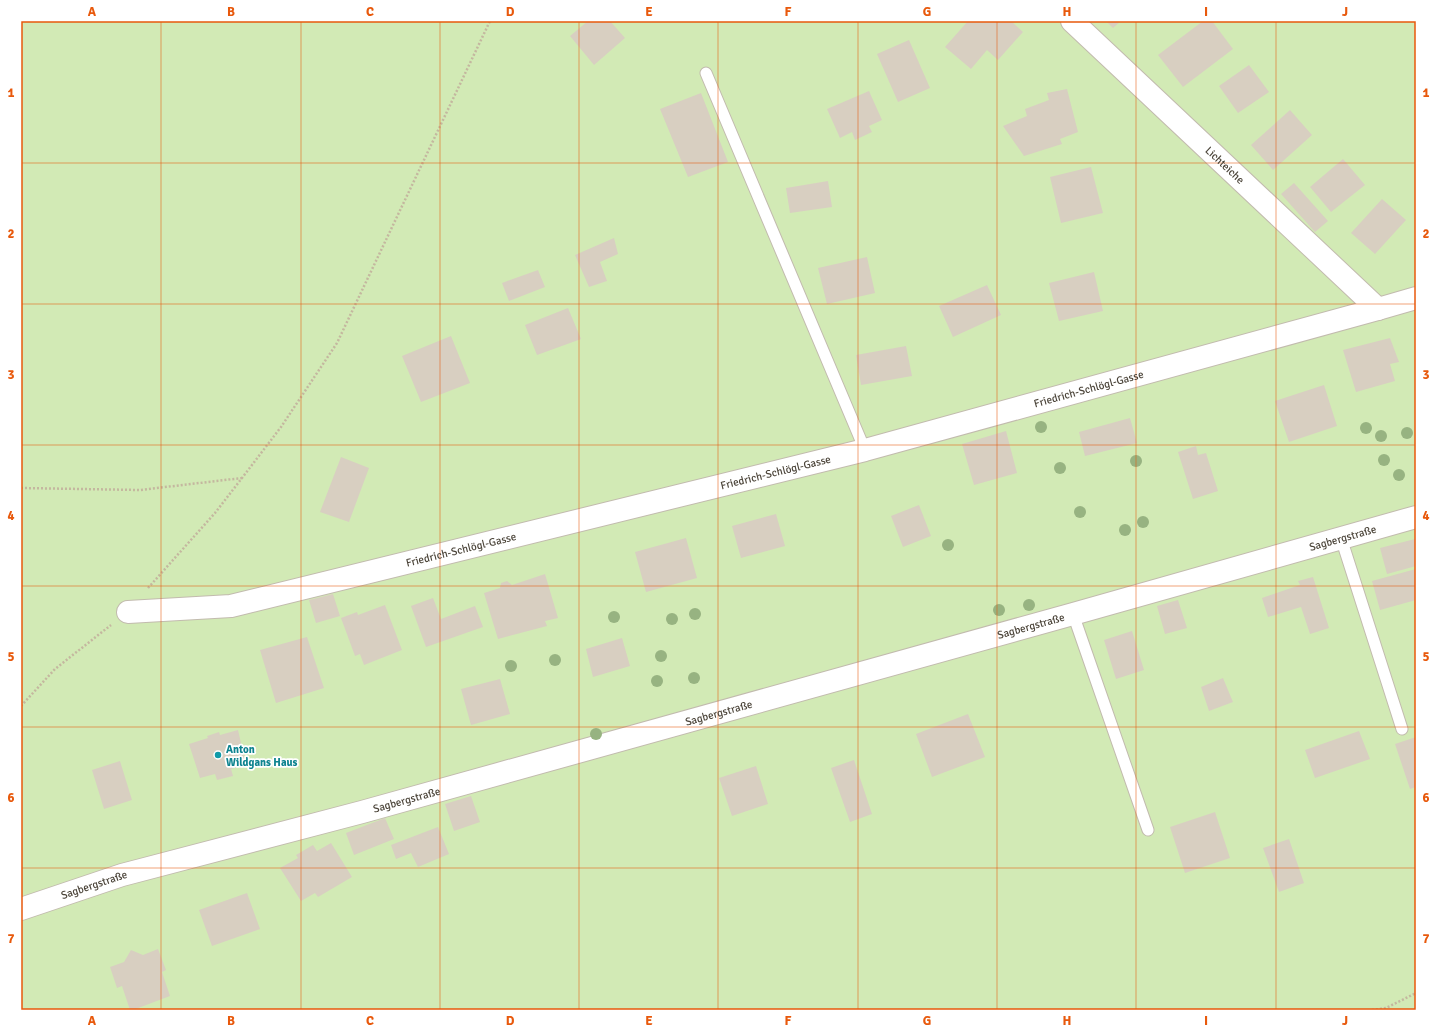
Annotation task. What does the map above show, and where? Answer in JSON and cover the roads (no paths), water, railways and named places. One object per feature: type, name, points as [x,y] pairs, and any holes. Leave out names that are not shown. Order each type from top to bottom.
[{"type":"street","name":"Lichteiche","points":[[1072,21],[1378,309]]},
{"type":"street","name":"Friedrich-Schlögl-Gasse","points":[[128,612],[231,606],[865,450],[1416,298]]},
{"type":"street","name":"Sagbergstraße","points":[[21,909],[122,875],[369,810],[1416,517]]},
{"type":"lane","points":[[706,72],[865,450]]},
{"type":"lane","points":[[1341,538],[1402,729]]},
{"type":"lane","points":[[1073,614],[1148,830]]},
{"type":"place","name":"Anton Wildgans Haus","points":[[218,755]]}]
